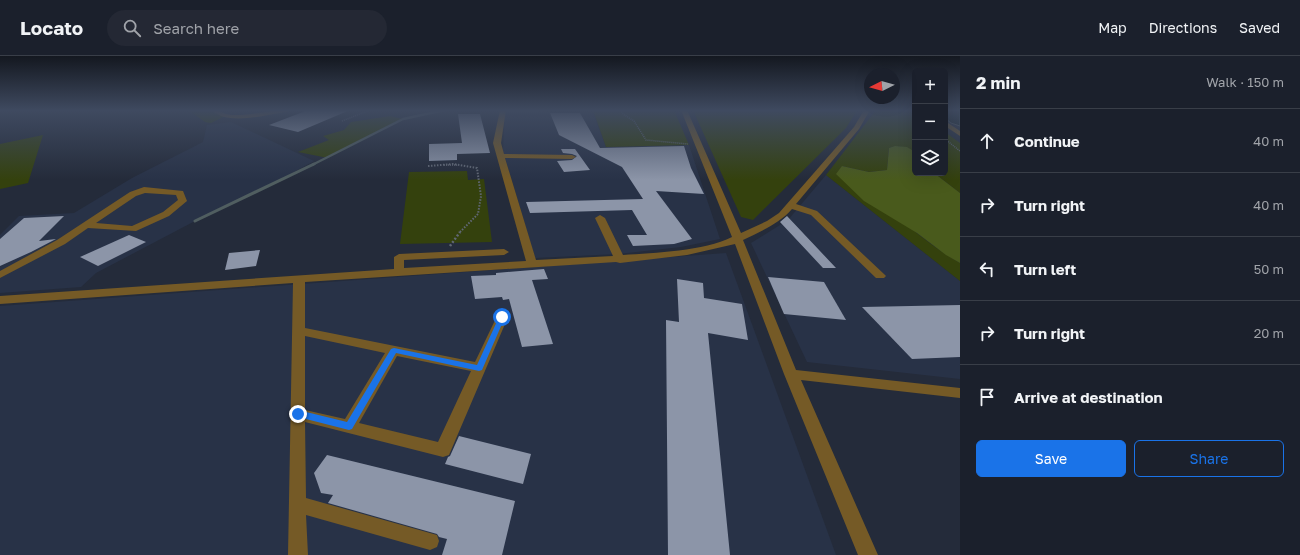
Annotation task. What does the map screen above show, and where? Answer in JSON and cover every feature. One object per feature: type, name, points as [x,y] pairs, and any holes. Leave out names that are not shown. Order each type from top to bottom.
[{"type":"street","points":[[498,133],[497,143],[500,156],[532,264]]},
{"type":"street","points":[[694,133],[791,374],[868,555]]},
{"type":"street","points":[[0,300],[399,272],[620,260],[687,252],[728,243],[770,223],[782,215],[852,133]]},
{"type":"street","points":[[500,156],[572,157]]},
{"type":"street","points":[[0,275],[61,242],[133,194],[144,190],[180,193],[184,200],[166,214],[133,229],[87,225]]},
{"type":"street","points":[[791,205],[814,213],[880,276]]},
{"type":"street","points":[[600,218],[620,260]]},
{"type":"street","points":[[399,272],[400,257],[504,252]]},
{"type":"street","points":[[298,555],[299,280]]},
{"type":"street","points":[[298,414],[443,450],[502,317]]},
{"type":"street","points":[[299,331],[479,368]]},
{"type":"street","points":[[349,426],[394,350]]},
{"type":"street","points":[[791,374],[960,394]]},
{"type":"street","points":[[297,504],[430,541]]},
{"type":"path","points":[[642,133],[646,140],[699,144]]},
{"type":"path","points":[[946,140],[960,151]]},
{"type":"path","points":[[428,166],[453,164],[476,168],[478,175],[481,196],[478,214],[458,234],[445,255]]},
{"type":"shaded area","points":[[205,133],[255,133],[314,161],[261,190],[195,221],[96,273],[81,287],[0,293],[0,235],[19,216],[74,213],[132,178],[203,142]]},
{"type":"shaded area","points":[[504,133],[601,133],[606,147],[689,145],[720,239],[681,247],[618,254],[535,258],[503,151]]},
{"type":"shaded area","points":[[826,175],[960,281],[960,379],[807,362],[751,243],[788,220]]},
{"type":"shaded area","points":[[726,253],[836,555],[0,555],[0,306]]},
{"type":"green space","points":[[332,133],[376,133],[328,158],[298,152],[329,140],[323,136]]},
{"type":"green space","points":[[601,133],[684,133],[689,145],[606,147]]},
{"type":"green space","points":[[703,133],[841,133],[753,220],[741,217]]},
{"type":"green space","points":[[858,133],[912,133],[912,151],[902,147],[889,148],[887,170],[869,172],[842,166],[913,230],[928,242],[960,263],[960,281],[826,175]]},
{"type":"green space","points":[[948,134],[960,143],[960,193],[938,176],[948,176]]},
{"type":"green space","points":[[43,135],[28,183],[0,189],[0,144]]},
{"type":"green space","points":[[895,146],[907,147],[912,150],[912,176],[938,176],[960,193],[960,263],[946,255],[917,233],[864,201],[836,174],[842,166],[869,172],[887,170],[889,148]]},
{"type":"green space","points":[[467,171],[468,180],[484,179],[492,242],[400,244],[409,172]]},
{"type":"building","points":[[461,133],[485,133],[490,153],[457,154],[457,160],[429,161],[429,144],[462,143]]},
{"type":"building","points":[[558,133],[592,133],[600,148],[684,146],[691,168],[704,194],[656,191],[692,239],[674,244],[633,246],[627,235],[647,235],[632,210],[530,213],[526,202],[643,199],[622,167]]},
{"type":"building","points":[[561,149],[575,149],[590,170],[564,172],[557,161],[572,160],[577,156],[563,153]]},
{"type":"building","points":[[64,216],[39,241],[56,239],[0,266],[0,239],[24,218]]},
{"type":"building","points":[[787,216],[836,268],[823,268],[780,222]]},
{"type":"building","points":[[129,235],[146,242],[98,266],[80,257]]},
{"type":"building","points":[[260,250],[256,266],[225,270],[229,253]]},
{"type":"building","points":[[544,269],[548,279],[532,280],[553,344],[522,347],[509,299],[503,300],[502,297],[475,299],[471,276],[496,275],[496,273]]},
{"type":"building","points":[[768,277],[824,282],[846,320],[784,314]]},
{"type":"building","points":[[677,279],[703,283],[704,298],[742,304],[748,340],[708,333],[730,555],[668,555],[666,320],[679,322]]},
{"type":"building","points":[[960,305],[960,357],[912,359],[862,307]]},
{"type":"building","points":[[459,436],[531,454],[523,484],[445,464]]},
{"type":"building","points":[[327,455],[515,501],[502,555],[442,555],[447,539],[439,537],[437,534],[328,503],[333,495],[321,493],[314,473]]},
{"type":"waterway","points":[[314,164],[375,133]]},
{"type":"waterway","points":[[195,221],[314,164]]},
{"type":"route","points":[[298,414],[349,426],[394,350],[479,368],[502,317]]}]
